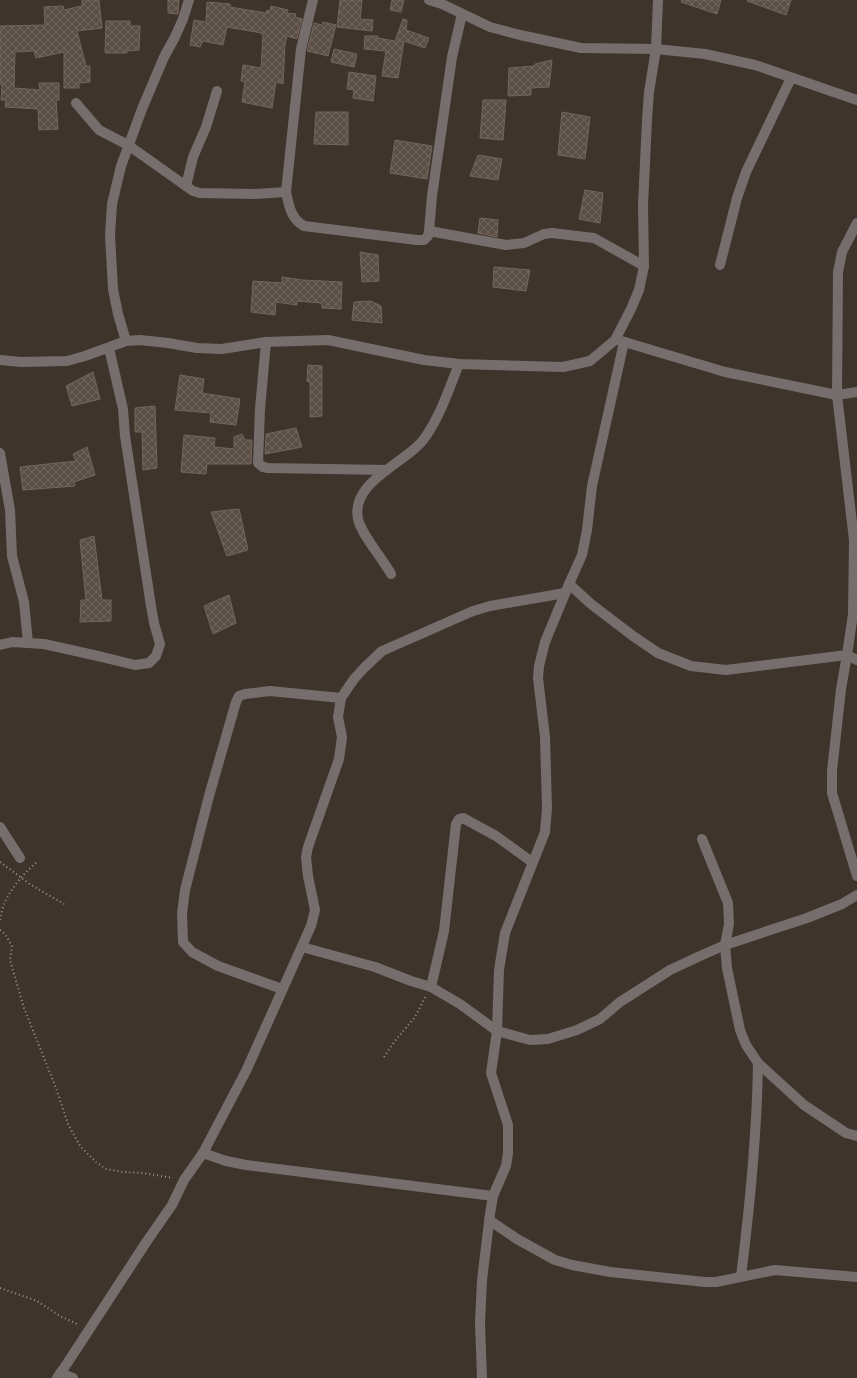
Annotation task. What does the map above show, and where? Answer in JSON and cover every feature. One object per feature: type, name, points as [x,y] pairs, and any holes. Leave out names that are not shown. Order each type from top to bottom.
[{"type":"street","points":[[126,341],[115,304],[110,235],[115,184],[128,145],[155,78],[180,25],[189,0]]},
{"type":"street","points":[[313,0],[301,49],[286,192],[291,212],[297,222],[304,226],[417,240],[424,240],[428,236],[429,231],[432,196],[452,56],[462,14]]},
{"type":"street","points":[[429,0],[442,4],[490,27],[520,35],[580,48],[656,49],[705,54],[755,64],[791,78],[857,100]]},
{"type":"street","points":[[482,1378],[482,1280],[493,1196],[506,1166],[508,1146],[508,1125],[491,1073],[497,1030],[499,970],[505,933],[545,832],[547,808],[545,737],[538,678],[539,666],[545,642],[582,555],[587,530],[592,486],[619,341],[639,290],[644,266],[643,205],[646,127],[649,92],[656,49],[658,0]]},
{"type":"street","points":[[720,265],[737,198],[746,172],[791,78]]},
{"type":"street","points":[[186,186],[193,157],[206,127],[217,91]]},
{"type":"street","points":[[76,103],[99,130],[128,145],[193,191],[200,193],[255,194],[286,192]]},
{"type":"street","points":[[857,223],[842,252],[838,272],[837,395],[854,540],[853,614],[848,655],[841,689],[832,771],[832,793],[857,876]]},
{"type":"street","points":[[429,231],[506,245],[524,243],[544,234],[552,233],[594,238],[644,266]]},
{"type":"street","points":[[0,360],[21,362],[67,361],[126,341],[140,340],[197,348],[222,349],[266,342],[328,340],[424,360],[459,364],[563,367],[590,361],[619,341]]},
{"type":"street","points":[[619,341],[726,372],[837,395],[857,392]]},
{"type":"street","points":[[266,342],[260,409],[258,463],[263,467],[268,468],[387,470]]},
{"type":"street","points":[[0,645],[12,642],[56,647],[135,665],[149,664],[156,656],[159,648],[160,644],[151,606],[126,444],[123,409],[109,348]]},
{"type":"street","points":[[390,574],[385,563],[358,520],[362,495],[372,482],[426,438],[438,416],[459,364]]},
{"type":"street","points":[[0,454],[10,510],[12,556],[24,602],[28,643]]},
{"type":"street","points":[[72,1378],[58,1376],[172,1205],[184,1180],[203,1153],[246,1070],[311,926],[315,910],[308,876],[306,857],[308,847],[339,759],[342,737],[338,717],[341,698],[354,680],[382,651],[473,611],[567,589],[591,604],[658,653],[691,666],[726,670],[848,655],[857,660]]},
{"type":"street","points":[[282,989],[218,966],[192,952],[183,942],[182,914],[185,890],[219,759],[239,696],[245,694],[270,692],[341,698]]},
{"type":"street","points":[[431,987],[444,931],[456,824],[459,819],[464,818],[496,836],[532,862]]},
{"type":"street","points":[[0,827],[20,858]]},
{"type":"street","points":[[702,839],[728,903],[730,924],[725,945],[730,982],[740,1030],[746,1045],[758,1063],[804,1105],[846,1133],[857,1136]]},
{"type":"street","points":[[302,947],[375,967],[431,987],[460,1004],[497,1030],[530,1040],[548,1039],[577,1030],[600,1019],[620,1002],[670,970],[725,945],[807,918],[842,904],[857,895]]},
{"type":"street","points":[[741,1276],[750,1207],[756,1138],[758,1063]]},
{"type":"street","points":[[203,1153],[226,1161],[246,1165],[493,1196]]},
{"type":"street","points":[[489,1220],[544,1255],[555,1260],[572,1265],[610,1272],[705,1282],[716,1282],[775,1270],[857,1277]]},
{"type":"path","points":[[0,862],[31,885],[64,904]]},
{"type":"path","points":[[0,920],[3,905],[21,878],[37,862]]},
{"type":"path","points":[[0,930],[5,934],[12,946],[10,960],[24,1008],[56,1088],[68,1124],[80,1146],[96,1162],[106,1169],[123,1172],[143,1172],[184,1180]]},
{"type":"path","points":[[384,1057],[394,1042],[415,1017],[431,987]]},
{"type":"path","points":[[0,1288],[37,1301],[60,1316],[89,1330]]},
{"type":"building","points":[[82,0],[99,0],[102,28],[77,31],[86,66],[90,66],[90,82],[79,83],[79,88],[64,88],[64,52],[36,58],[34,51],[15,52],[14,88],[40,90],[39,83],[59,83],[59,100],[56,100],[58,129],[39,130],[38,109],[5,107],[6,100],[1,100],[2,84],[0,84],[0,26],[45,25],[44,7],[63,6],[64,10],[82,6]]},
{"type":"building","points":[[168,0],[179,0],[178,14],[168,13]]},
{"type":"building","points":[[340,0],[362,0],[360,19],[373,20],[372,31],[337,27]]},
{"type":"building","points":[[392,0],[404,0],[401,12],[390,10]]},
{"type":"building","points":[[682,0],[721,0],[717,14],[681,2]]},
{"type":"building","points":[[791,0],[786,15],[747,1]]},
{"type":"building","points":[[207,2],[230,4],[230,7],[266,13],[267,10],[270,11],[271,6],[288,10],[287,13],[296,14],[295,17],[302,19],[297,39],[287,36],[285,45],[283,84],[276,82],[272,108],[242,102],[245,82],[241,81],[243,65],[261,68],[262,33],[227,27],[223,45],[203,41],[200,47],[190,45],[194,20],[206,22]]},
{"type":"building","points":[[403,19],[407,20],[406,30],[429,38],[425,48],[404,41],[398,78],[382,76],[386,51],[364,49],[365,36],[378,36],[378,38],[395,41]]},
{"type":"building","points":[[106,21],[130,21],[130,26],[140,26],[139,50],[127,51],[127,53],[105,53]]},
{"type":"building","points":[[323,22],[336,25],[328,56],[307,51],[314,23],[322,25]]},
{"type":"building","points":[[334,49],[357,54],[354,67],[331,62]]},
{"type":"building","points":[[552,60],[549,87],[531,88],[531,95],[508,96],[509,68],[535,66],[535,64]]},
{"type":"building","points":[[349,72],[376,76],[373,101],[353,98],[354,90],[347,89]]},
{"type":"building","points":[[483,100],[506,100],[503,140],[480,138]]},
{"type":"building","points":[[316,112],[348,112],[348,145],[314,144]]},
{"type":"building","points":[[562,112],[590,117],[585,159],[558,155]]},
{"type":"building","points":[[395,140],[432,146],[427,179],[390,173]]},
{"type":"building","points":[[478,155],[502,159],[498,180],[470,176]]},
{"type":"building","points":[[585,190],[603,193],[600,223],[579,219]]},
{"type":"building","points":[[480,218],[498,220],[497,237],[478,233]]},
{"type":"building","points":[[360,252],[378,255],[379,281],[362,282]]},
{"type":"building","points":[[494,267],[530,270],[526,291],[493,287]]},
{"type":"building","points":[[282,277],[302,280],[342,282],[341,309],[322,308],[322,303],[297,301],[297,305],[276,302],[275,315],[251,312],[253,281],[282,283]]},
{"type":"building","points":[[371,301],[381,306],[382,323],[352,320],[354,302]]},
{"type":"building","points":[[308,365],[322,366],[322,416],[310,417],[310,382],[307,381]]},
{"type":"building","points":[[93,372],[100,399],[72,406],[66,386]]},
{"type":"building","points":[[180,375],[204,379],[202,393],[240,399],[236,425],[210,422],[211,413],[175,410]]},
{"type":"building","points":[[155,406],[157,468],[143,470],[142,432],[135,432],[135,408]]},
{"type":"building","points":[[296,428],[302,447],[265,454],[266,434]]},
{"type":"building","points":[[242,434],[245,440],[252,440],[251,464],[207,464],[206,474],[181,472],[184,435],[215,438],[214,447],[234,449],[234,437]]},
{"type":"building","points":[[87,447],[95,475],[74,482],[75,486],[23,490],[20,467],[76,461],[73,454]]},
{"type":"building","points":[[239,509],[248,550],[227,556],[211,512]]},
{"type":"building","points":[[94,536],[102,600],[111,600],[111,621],[80,622],[81,600],[86,600],[80,540]]},
{"type":"building","points":[[229,595],[236,623],[213,634],[204,606]]}]
